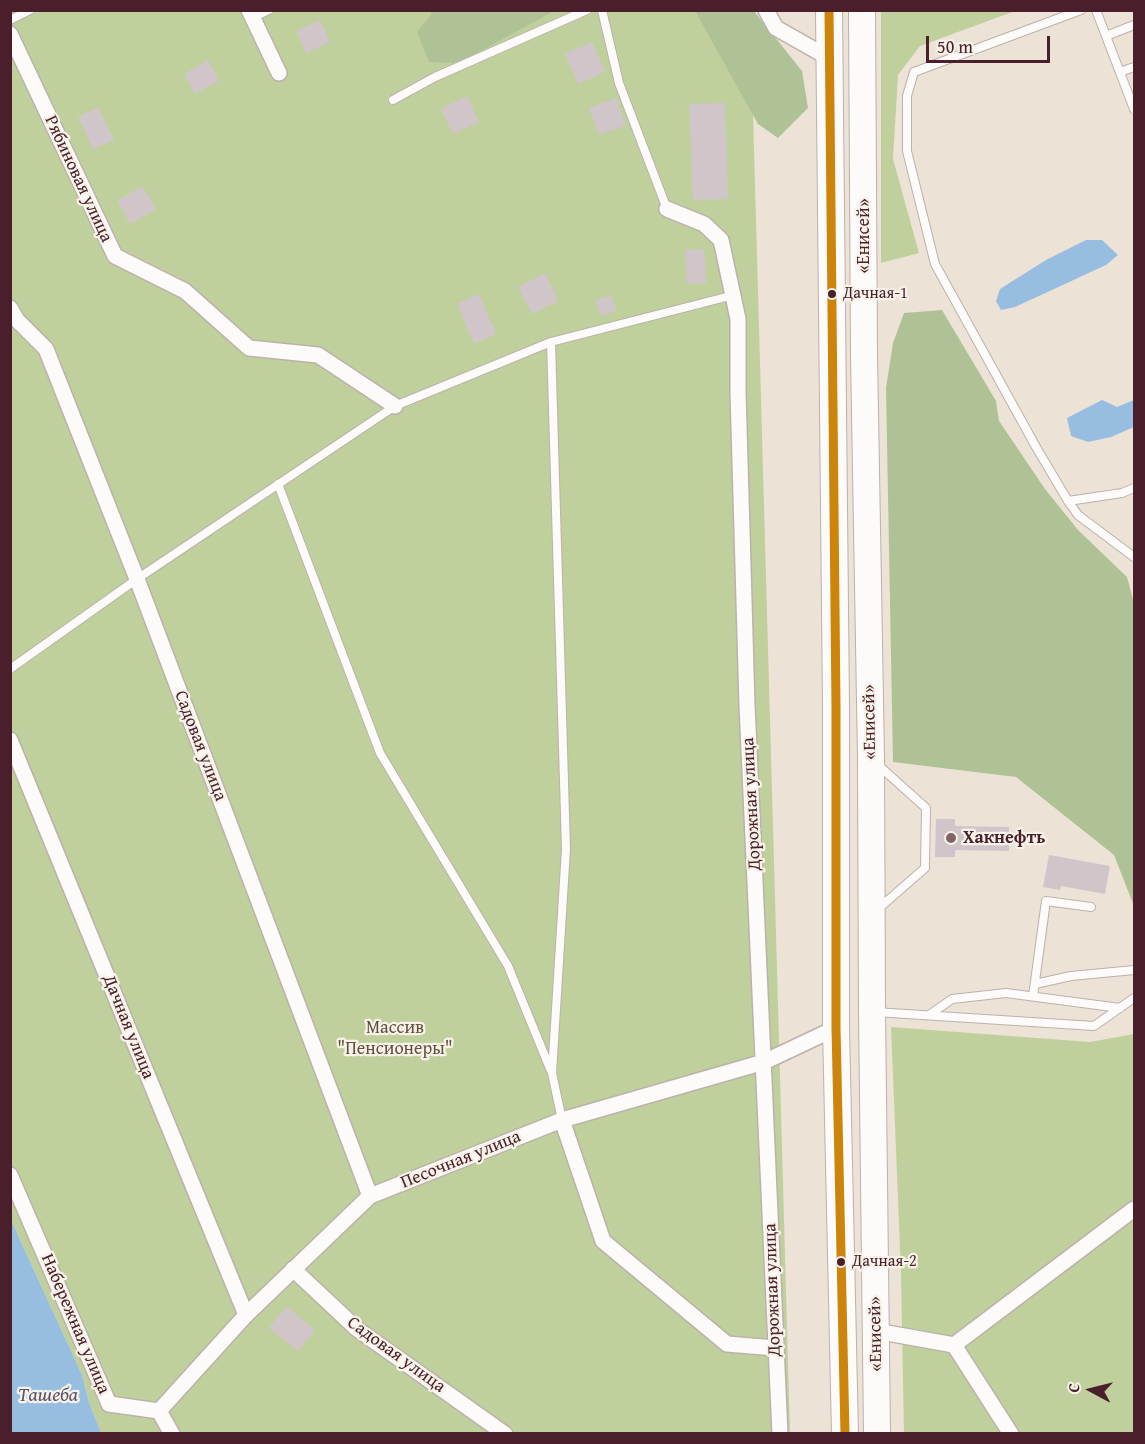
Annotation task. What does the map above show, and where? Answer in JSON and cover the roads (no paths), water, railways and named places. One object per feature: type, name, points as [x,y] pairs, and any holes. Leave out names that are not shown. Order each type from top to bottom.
[{"type":"highway","name":"«Енисей»","points":[[829,10],[836,684],[836,1028],[845,1434]]},
{"type":"highway","name":"«Енисей»","points":[[862,10],[865,379],[872,758],[872,1012],[877,1434]]},
{"type":"street","points":[[766,10],[776,28],[829,58]]},
{"type":"street","points":[[250,14],[279,73]]},
{"type":"street","name":"Рябиновая улица","points":[[10,34],[115,256],[185,291],[249,348],[318,355],[395,406]]},
{"type":"street","name":"Дорожная улица","points":[[667,209],[704,224],[722,240],[738,319],[747,705],[780,1434]]},
{"type":"street","name":"Садовая улица","points":[[10,308],[17,320],[46,349],[137,579],[370,1196]]},
{"type":"street","name":"Дачная улица","points":[[10,740],[246,1315]]},
{"type":"street","name":"Песочная улица","points":[[159,1411],[246,1315],[370,1196],[562,1120],[764,1062],[836,1028]]},
{"type":"street","points":[[562,1120],[603,1241],[727,1344],[775,1348]]},
{"type":"street","name":"Набережная улица","points":[[10,1175],[109,1404],[159,1411]]},
{"type":"street","points":[[876,1331],[954,1344],[1134,1209]]},
{"type":"street","name":"Садовая улица","points":[[293,1269],[357,1329],[505,1434]]},
{"type":"street","points":[[954,1344],[1011,1434]]},
{"type":"street","points":[[159,1411],[172,1434]]},
{"type":"lane","points":[[10,20],[30,10]]},
{"type":"lane","points":[[250,14],[269,10]]},
{"type":"lane","points":[[393,100],[435,77],[587,10]]},
{"type":"lane","points":[[603,10],[619,83],[667,209]]},
{"type":"lane","points":[[1082,10],[914,72],[907,96],[906,151],[935,264],[1068,501],[1078,515],[1134,557]]},
{"type":"lane","points":[[1096,10],[1134,109]]},
{"type":"lane","points":[[1106,36],[1134,25]]},
{"type":"lane","points":[[1120,72],[1134,67]]},
{"type":"lane","points":[[10,669],[137,579],[395,406],[551,342],[734,295]]},
{"type":"lane","points":[[551,342],[566,849],[552,1073]]},
{"type":"lane","points":[[278,484],[380,753],[508,966],[552,1073],[562,1120]]},
{"type":"lane","points":[[1068,501],[1122,493],[1134,488]]},
{"type":"lane","points":[[872,758],[926,808],[926,868],[872,914]]},
{"type":"lane","points":[[1033,996],[1046,901],[1091,907]]},
{"type":"lane","points":[[1035,984],[1071,976],[1134,970]]},
{"type":"lane","points":[[929,1015],[952,999],[1006,993],[1120,1008]]},
{"type":"lane","points":[[872,1012],[1094,1026],[1134,998]]},
{"type":"water","points":[[1086,240],[1102,240],[1118,255],[1106,265],[1015,307],[1001,310],[996,301],[1000,289],[1046,260]]},
{"type":"water","points":[[1102,400],[1117,407],[1134,400],[1134,427],[1111,437],[1088,442],[1071,436],[1067,418]]},
{"type":"water","name":"Ташеба","points":[[11,1220],[82,1375],[101,1433],[11,1433]]},
{"type":"place","name":"Дачная-1","points":[[832,294]]},
{"type":"place","name":"Хакнефть","points":[[951,838]]},
{"type":"place","name":"Дачная-2","points":[[841,1262]]},
{"type":"park label","name":"Массив \"Пенсионеры\"","points":[[395,1038]]}]
